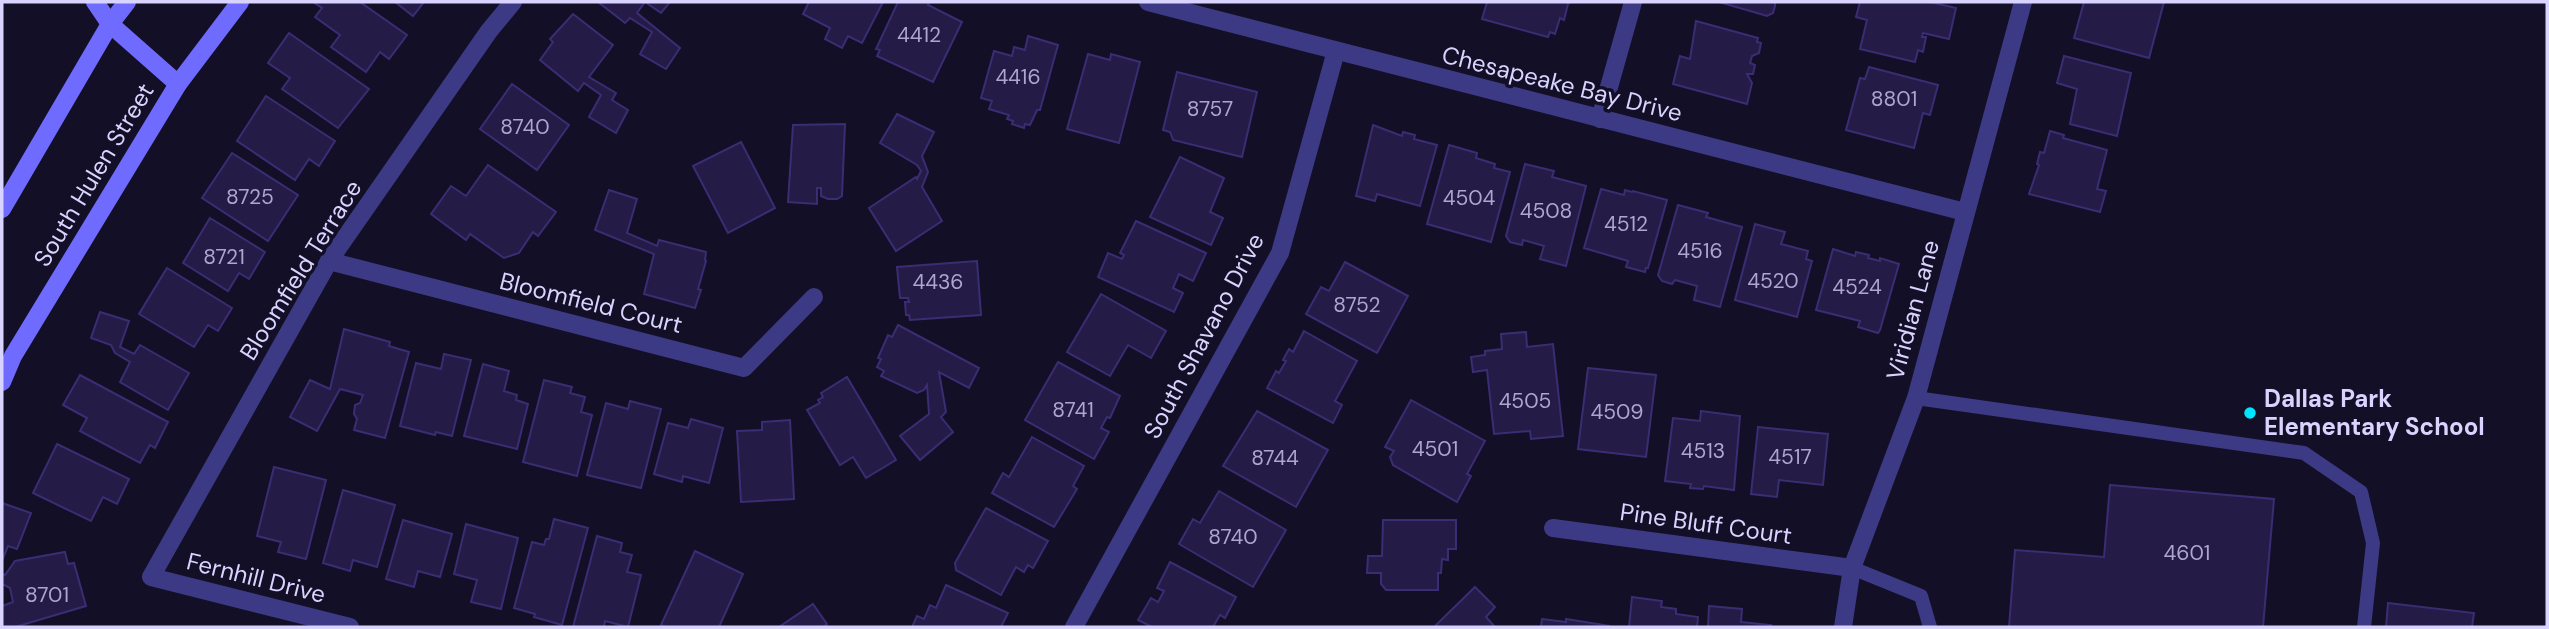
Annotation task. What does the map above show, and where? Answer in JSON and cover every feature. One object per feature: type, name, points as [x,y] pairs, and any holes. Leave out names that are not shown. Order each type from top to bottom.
[{"type":"main road","points":[[95,2],[110,24],[178,84]]},
{"type":"main road","points":[[2,209],[110,24],[127,2]]},
{"type":"main road","name":"South Hulen Street","points":[[2,382],[13,356],[178,84],[240,2]]},
{"type":"street","name":"Bloomfield Terrace","points":[[151,577],[330,261],[489,31],[513,2]]},
{"type":"street","name":"Chesapeake Bay Drive","points":[[1148,2],[1965,212]]},
{"type":"street","points":[[1600,119],[1633,2]]},
{"type":"street","name":"Viridian Lane","points":[[1843,627],[1852,568],[1916,398],[2023,2]]},
{"type":"street","name":"South Shavano Drive","points":[[1074,627],[1280,253],[1336,51]]},
{"type":"street","name":"Bloomfield Court","points":[[330,261],[744,368],[814,297]]},
{"type":"street","name":"Pine Bluff Court","points":[[1553,528],[1852,568]]},
{"type":"street","name":"Fernhill Drive","points":[[151,577],[350,627]]},
{"type":"lane","points":[[1916,398],[2304,453],[2361,492],[2373,543],[2364,627]]},
{"type":"lane","points":[[1852,568],[1920,596],[1930,627]]},
{"type":"building","points":[[313,2],[360,2],[407,35],[389,59],[380,52],[366,72],[331,47],[340,35],[315,17],[322,8]]},
{"type":"building","points":[[395,2],[424,2],[413,16]]},
{"type":"building","points":[[598,2],[645,2],[637,13],[680,48],[666,69],[640,54],[652,32],[630,18],[625,23]]},
{"type":"building","points":[[645,2],[670,2],[661,13]]},
{"type":"building","points":[[809,2],[883,2],[862,43],[848,36],[842,48],[825,39],[830,28],[803,14]]},
{"type":"building","points":[[898,2],[929,2],[928,5],[962,22],[933,82],[877,56],[880,50],[876,49]]},
{"type":"building","points":[[1487,2],[1571,2],[1564,20],[1560,18],[1555,34],[1550,32],[1548,37],[1482,19]]},
{"type":"building","points":[[1719,2],[1775,2],[1775,6],[1773,13],[1767,16]]},
{"type":"building","points":[[1860,2],[1930,2],[1956,8],[1949,39],[1923,33],[1922,37],[1926,37],[1923,52],[1918,50],[1915,62],[1860,49],[1867,20],[1856,17]]},
{"type":"building","points":[[2084,2],[2164,2],[2149,58],[2074,38]]},
{"type":"building","points":[[573,14],[613,45],[589,77],[616,93],[612,100],[628,110],[616,133],[589,117],[601,95],[584,83],[578,91],[540,60],[553,42],[550,39]]},
{"type":"building","points":[[1696,21],[1758,38],[1757,42],[1761,43],[1759,53],[1752,56],[1750,63],[1755,65],[1753,74],[1747,74],[1752,83],[1747,104],[1673,84],[1680,56],[1690,59]]},
{"type":"building","points":[[289,33],[369,89],[338,128],[282,89],[290,78],[268,63]]},
{"type":"building","points":[[1028,36],[1058,45],[1040,110],[1037,110],[1030,125],[1025,124],[1024,128],[1012,124],[1013,121],[1007,119],[1009,115],[989,109],[992,101],[981,98],[994,51],[1012,56],[1014,47],[1025,50]]},
{"type":"building","points":[[1088,54],[1110,60],[1111,54],[1140,62],[1119,143],[1067,129]]},
{"type":"building","points":[[2064,56],[2131,73],[2117,136],[2070,124],[2077,89],[2057,83]]},
{"type":"building","points":[[1869,67],[1938,85],[1930,115],[1923,113],[1914,148],[1846,130],[1860,78],[1865,79]]},
{"type":"building","points":[[1177,72],[1257,92],[1242,157],[1173,140],[1170,132],[1163,130]]},
{"type":"building","points":[[512,84],[569,125],[537,170],[480,129]]},
{"type":"building","points":[[266,96],[335,141],[319,166],[309,159],[295,180],[237,141]]},
{"type":"building","points":[[897,114],[934,132],[922,156],[928,172],[922,187],[942,221],[896,251],[869,208],[916,177],[917,179],[921,171],[917,165],[880,143]]},
{"type":"building","points":[[845,124],[842,196],[828,199],[821,196],[821,188],[817,188],[817,204],[788,202],[793,125]]},
{"type":"building","points":[[1373,125],[1402,136],[1403,132],[1415,135],[1414,139],[1437,145],[1420,206],[1377,194],[1375,201],[1356,196]]},
{"type":"building","points":[[2050,131],[2064,135],[2063,138],[2107,150],[2097,189],[2106,191],[2100,212],[2029,194],[2039,165],[2040,152],[2044,153]]},
{"type":"building","points":[[741,142],[775,208],[728,233],[693,166]]},
{"type":"building","points":[[1449,145],[1477,153],[1476,158],[1495,164],[1494,168],[1510,172],[1491,242],[1427,224]]},
{"type":"building","points":[[232,153],[298,195],[268,241],[202,198]]},
{"type":"building","points":[[1180,157],[1224,178],[1210,212],[1223,218],[1211,245],[1150,217]]},
{"type":"building","points":[[1525,164],[1554,171],[1552,177],[1586,186],[1566,266],[1540,259],[1544,246],[1523,240],[1522,245],[1510,242],[1506,236]]},
{"type":"building","points":[[488,165],[556,212],[538,236],[533,232],[519,253],[504,258],[470,234],[466,240],[431,214],[451,186],[466,196]]},
{"type":"building","points":[[1601,189],[1624,195],[1625,190],[1633,191],[1667,200],[1645,272],[1626,267],[1628,261],[1584,248]]},
{"type":"building","points":[[609,190],[637,199],[627,233],[657,246],[659,240],[706,252],[698,289],[701,290],[695,308],[644,294],[654,254],[595,230]]},
{"type":"building","points":[[1678,205],[1708,213],[1706,217],[1742,227],[1720,307],[1694,300],[1697,286],[1675,280],[1672,284],[1662,281],[1658,275]]},
{"type":"building","points":[[210,218],[265,252],[249,279],[239,273],[228,291],[183,263]]},
{"type":"building","points":[[1136,221],[1206,253],[1193,281],[1179,274],[1173,288],[1183,293],[1174,312],[1098,277],[1108,253],[1122,259],[1124,255],[1120,253]]},
{"type":"building","points":[[1755,224],[1785,232],[1781,244],[1808,251],[1806,259],[1812,261],[1797,317],[1735,300]]},
{"type":"building","points":[[1833,249],[1855,256],[1856,252],[1869,255],[1868,258],[1880,261],[1880,258],[1899,264],[1878,333],[1858,327],[1860,321],[1816,310]]},
{"type":"building","points":[[977,261],[981,315],[910,320],[909,315],[906,315],[905,302],[909,302],[908,298],[900,298],[897,267]]},
{"type":"building","points":[[1345,262],[1408,296],[1377,353],[1306,314],[1321,287],[1329,291]]},
{"type":"building","points":[[167,268],[232,308],[218,331],[208,325],[194,347],[139,314]]},
{"type":"building","points":[[1101,294],[1166,331],[1151,358],[1128,345],[1110,376],[1067,352]]},
{"type":"building","points":[[100,312],[129,321],[120,347],[134,354],[140,345],[189,373],[168,410],[120,382],[130,362],[115,353],[111,345],[91,338]]},
{"type":"building","points":[[898,325],[979,368],[969,388],[939,372],[946,412],[941,417],[953,432],[920,460],[900,436],[929,414],[927,385],[917,393],[881,376],[884,371],[877,367],[888,335],[892,337]]},
{"type":"building","points":[[344,329],[390,342],[389,346],[409,352],[385,438],[354,430],[357,419],[354,414],[355,405],[360,403],[363,395],[340,389],[317,431],[290,417],[310,380],[330,389]]},
{"type":"building","points":[[1304,331],[1357,361],[1335,401],[1342,405],[1333,423],[1267,388],[1276,371],[1279,373],[1286,361],[1283,360],[1289,349],[1293,352]]},
{"type":"building","points":[[1526,332],[1527,347],[1553,344],[1563,436],[1531,439],[1530,431],[1494,434],[1487,370],[1473,372],[1471,357],[1485,355],[1485,351],[1502,349],[1501,334]]},
{"type":"building","points":[[444,354],[471,360],[452,436],[436,432],[435,435],[400,426],[416,363],[441,369]]},
{"type":"building","points":[[1058,362],[1120,396],[1110,418],[1107,417],[1101,428],[1109,432],[1094,459],[1025,420]]},
{"type":"building","points":[[483,364],[509,371],[504,391],[517,395],[516,400],[528,404],[517,449],[464,436]]},
{"type":"building","points":[[1588,368],[1656,375],[1646,457],[1578,449]]},
{"type":"building","points":[[80,375],[168,422],[155,448],[150,445],[140,463],[80,431],[87,418],[63,405]]},
{"type":"building","points":[[847,377],[896,460],[866,478],[853,457],[840,465],[807,410],[820,403],[818,400],[823,397],[821,393]]},
{"type":"building","points":[[544,380],[572,387],[570,393],[585,397],[581,412],[592,415],[577,476],[523,462]]},
{"type":"building","points":[[1411,400],[1485,441],[1467,474],[1471,476],[1457,502],[1393,465],[1390,457],[1394,451],[1385,447]]},
{"type":"building","points":[[630,401],[661,409],[641,488],[587,475],[606,403],[628,409]]},
{"type":"building","points":[[1257,411],[1328,450],[1296,507],[1223,466]]},
{"type":"building","points":[[1701,411],[1740,416],[1734,490],[1704,486],[1703,489],[1690,488],[1691,484],[1665,481],[1673,418],[1700,421]]},
{"type":"building","points":[[691,419],[723,428],[709,483],[683,476],[682,482],[654,474],[668,423],[688,428]]},
{"type":"building","points":[[790,420],[794,499],[741,502],[737,431],[762,430],[762,422]]},
{"type":"building","points":[[1758,427],[1828,434],[1823,485],[1779,480],[1777,497],[1751,494]]},
{"type":"building","points":[[1032,437],[1084,466],[1073,486],[1077,489],[1054,527],[992,493],[1003,473],[1009,477]]},
{"type":"building","points":[[57,444],[129,479],[117,504],[103,497],[91,521],[33,493]]},
{"type":"building","points":[[274,467],[326,480],[306,559],[278,552],[281,542],[257,536]]},
{"type":"building","points":[[2110,485],[2274,499],[2263,627],[2009,627],[2015,550],[2104,557]]},
{"type":"building","points":[[343,490],[395,505],[377,567],[353,560],[350,571],[323,563]]},
{"type":"building","points":[[1219,491],[1286,530],[1253,587],[1179,544],[1193,519],[1200,523]]},
{"type":"building","points":[[2,503],[31,513],[17,549],[8,546],[2,561]]},
{"type":"building","points":[[986,508],[1048,541],[1033,568],[1028,565],[1024,572],[1016,567],[1001,595],[956,570],[955,563]]},
{"type":"building","points":[[554,519],[588,528],[562,625],[514,608],[532,542],[544,545],[546,539],[549,539]]},
{"type":"building","points":[[403,520],[452,534],[440,577],[418,571],[414,587],[386,579]]},
{"type":"building","points":[[1383,520],[1456,520],[1456,549],[1448,549],[1448,560],[1442,559],[1441,573],[1438,573],[1438,590],[1386,590],[1381,584],[1381,573],[1367,573],[1368,556],[1382,556]]},
{"type":"building","points":[[466,524],[518,538],[501,609],[471,602],[477,580],[454,574]]},
{"type":"building","points":[[597,536],[622,543],[620,552],[632,555],[627,572],[641,575],[628,627],[605,621],[604,627],[573,627]]},
{"type":"building","points":[[695,551],[743,574],[719,627],[661,625]]},
{"type":"building","points":[[65,552],[68,564],[74,563],[86,606],[15,627],[2,627],[2,606],[13,602],[10,588],[2,584],[2,574],[5,575],[15,561]]},
{"type":"building","points":[[1170,562],[1236,597],[1225,618],[1220,615],[1213,627],[1152,627],[1138,620],[1151,598],[1158,602],[1164,591],[1157,588]]},
{"type":"building","points":[[946,585],[1008,613],[1001,627],[912,627],[917,616],[924,619],[930,605],[936,608]]},
{"type":"building","points":[[1475,587],[1495,607],[1486,617],[1495,627],[1434,627]]},
{"type":"building","points":[[1632,597],[1662,601],[1661,607],[1676,609],[1676,614],[1698,617],[1697,627],[1629,627]]},
{"type":"building","points":[[2388,603],[2474,613],[2472,627],[2386,627]]},
{"type":"building","points":[[813,604],[827,624],[823,627],[779,627]]},
{"type":"building","points":[[1709,606],[1742,609],[1741,622],[1771,625],[1708,627]]},
{"type":"building","points":[[1542,619],[1566,622],[1566,619],[1610,626],[1541,627]]},
{"type":"place","name":"Dallas Park Elementary School","points":[[2250,413]]}]
